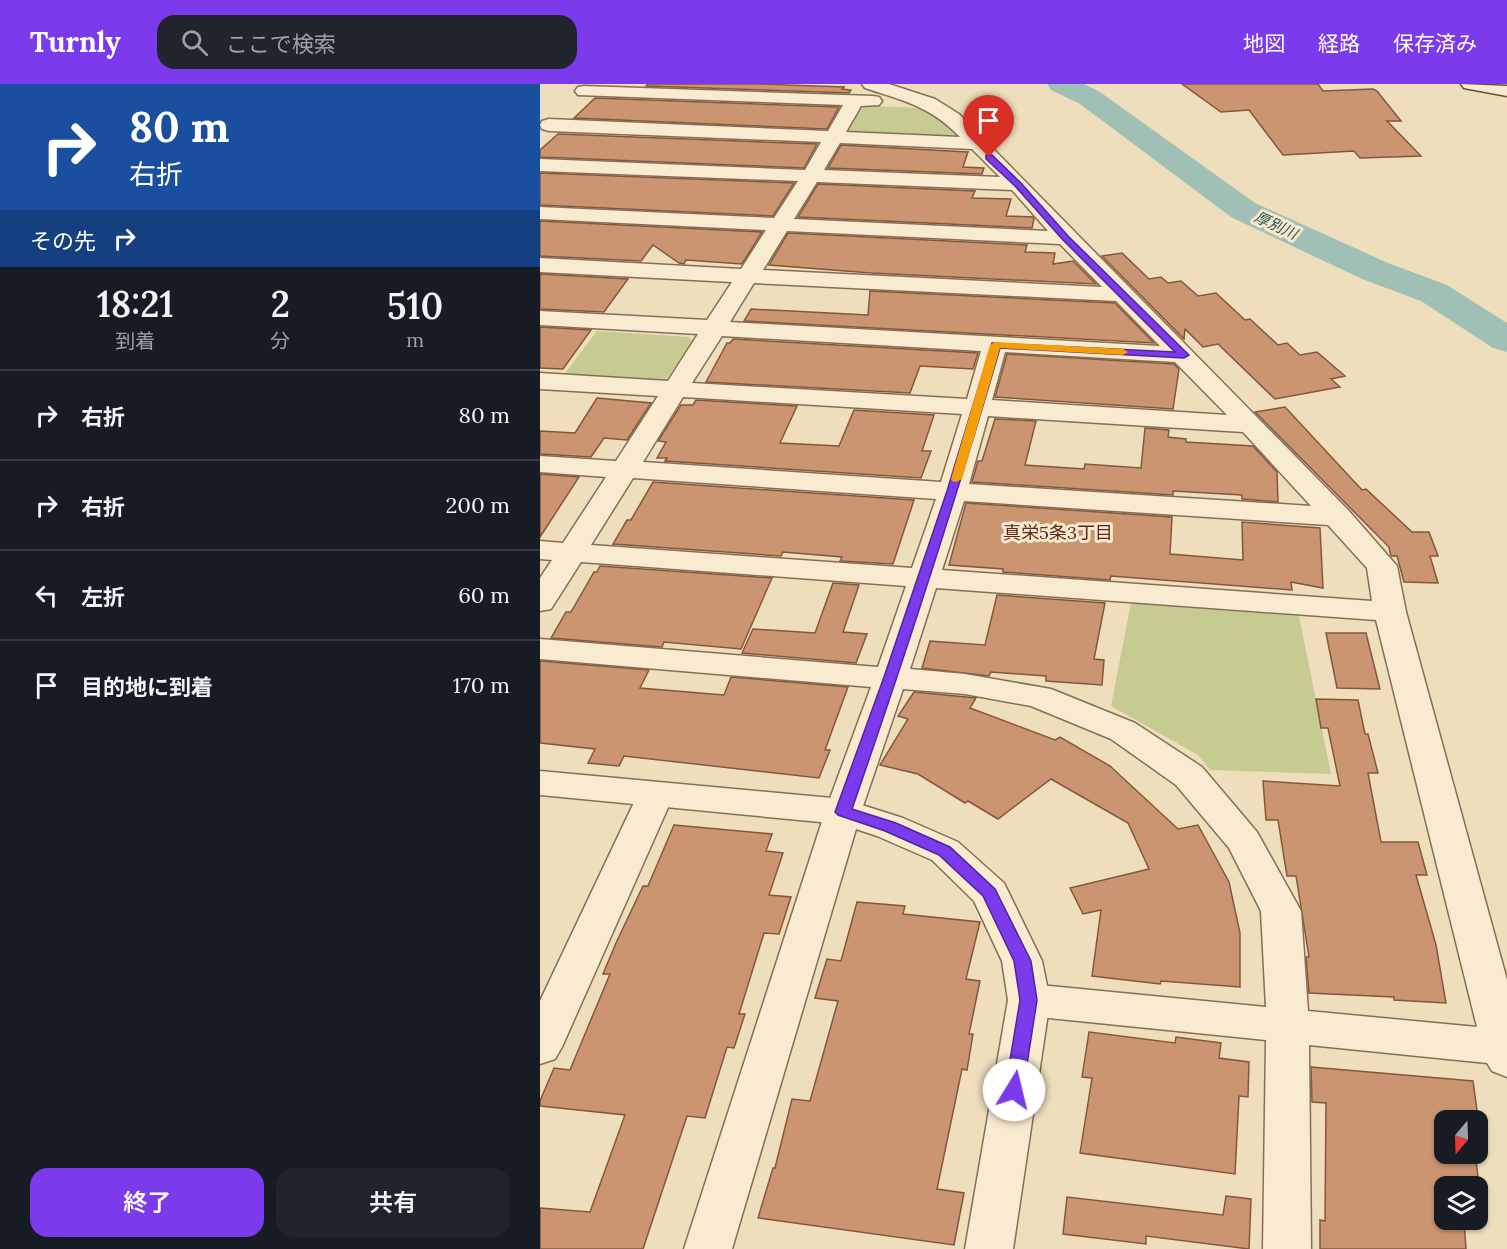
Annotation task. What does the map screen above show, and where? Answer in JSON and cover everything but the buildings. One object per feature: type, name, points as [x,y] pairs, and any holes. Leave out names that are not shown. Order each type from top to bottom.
[{"type":"street","points":[[1470,84],[1507,91]]},
{"type":"street","points":[[1500,84],[1507,85]]},
{"type":"street","points":[[544,129],[588,87],[863,92],[929,103],[952,118],[1018,184],[1066,238],[1251,423],[1382,566],[1390,612],[1506,1053],[1288,1024],[1029,1000]]},
{"type":"street","points":[[540,602],[863,92]]},
{"type":"street","points":[[544,129],[975,143]]},
{"type":"street","points":[[540,165],[1018,184]]},
{"type":"street","points":[[540,213],[1066,238]]},
{"type":"street","points":[[540,265],[1125,295]]},
{"type":"street","points":[[540,318],[1184,355]]},
{"type":"street","points":[[708,1249],[843,812],[953,491],[995,345]]},
{"type":"street","points":[[540,381],[1251,423]]},
{"type":"street","points":[[540,464],[1339,517]]},
{"type":"street","points":[[540,550],[1390,612]]},
{"type":"street","points":[[540,649],[965,684],[1039,697],[1123,731],[1189,776],[1245,841],[1281,911],[1288,1024],[1287,1249]]},
{"type":"street","points":[[540,783],[843,812],[890,827],[945,851],[990,893],[1022,961],[1029,1000],[989,1249]]},
{"type":"street","points":[[540,1047],[656,794]]},
{"type":"green space","points":[[869,106],[924,108],[961,134],[953,138],[855,134],[848,131],[861,108]]},
{"type":"green space","points":[[597,331],[689,337],[692,341],[665,382],[562,377]]},
{"type":"green space","points":[[1131,603],[1299,616],[1331,774],[1210,770],[1198,755],[1111,706]]},
{"type":"waterway","name":"厚別川","points":[[1061,84],[1090,98],[1243,210],[1375,271],[1434,293],[1507,340]]},
{"type":"slow traffic","points":[[956,479],[995,345],[1123,352]]},
{"type":"district","name":"真栄5条3丁目","points":[[1058,532]]},
{"type":"route","points":[[989,157],[1018,184],[1066,238],[1184,355],[995,345],[953,491],[843,812],[890,827],[945,851],[990,893],[1022,961],[1029,1000],[1014,1090]]}]
